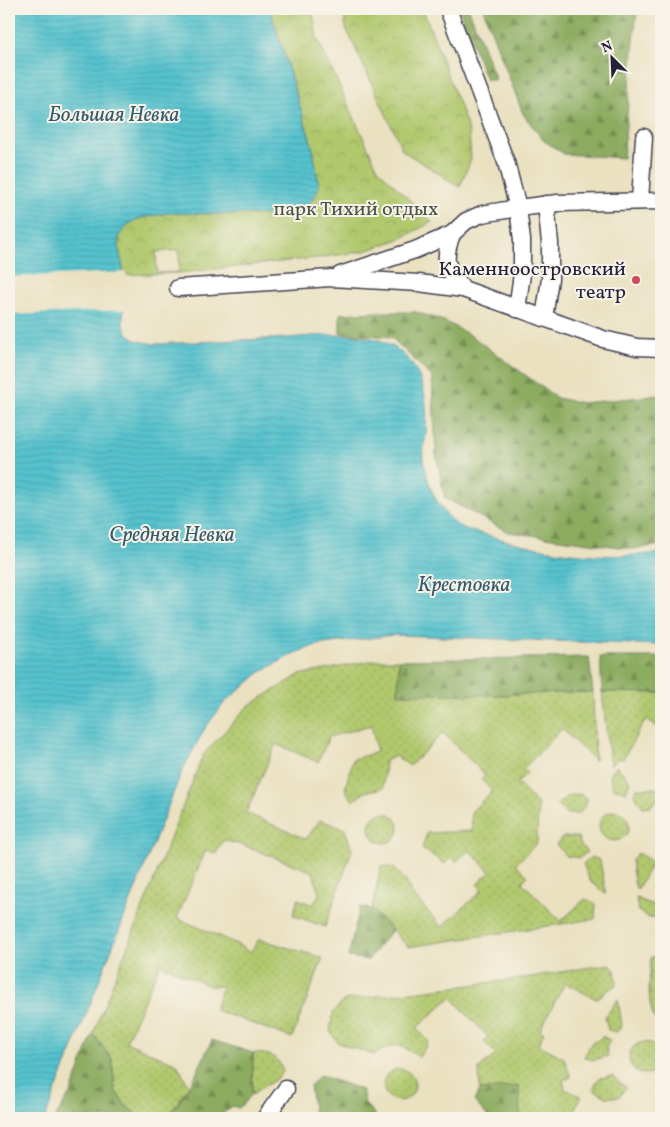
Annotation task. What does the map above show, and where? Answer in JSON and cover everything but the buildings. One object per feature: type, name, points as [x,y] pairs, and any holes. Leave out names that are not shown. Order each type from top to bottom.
[{"type":"street","points":[[448,9],[506,162],[518,208],[522,240],[522,274],[517,309]]},
{"type":"street","points":[[640,200],[644,137]]},
{"type":"street","points":[[331,278],[415,250],[452,234],[466,222],[482,214],[546,204],[640,200],[661,201]]},
{"type":"street","points":[[544,318],[550,279],[550,243],[546,204]]},
{"type":"street","points":[[452,234],[447,250],[446,264],[463,289]]},
{"type":"street","points":[[178,288],[331,278],[419,283],[463,289],[603,339],[637,346],[661,348]]},
{"type":"street","points":[[265,1118],[286,1088]]},
{"type":"green space","name":"парк Тихий отдых","points":[[270,9],[312,9],[317,38],[378,169],[432,222],[400,239],[365,251],[179,273],[124,275],[119,249],[119,236],[127,225],[140,218],[168,213],[285,215],[319,187],[313,149]],"holes":[[[179,250],[179,272],[157,273],[156,252]]]},
{"type":"green space","name":"парк Тихий отдых","points":[[343,9],[423,9],[469,131],[471,159],[460,187],[403,151],[346,28]]},
{"type":"green space","points":[[459,9],[469,9],[496,80],[486,80]]},
{"type":"green space","points":[[483,9],[637,9],[623,158],[564,154],[543,140],[523,114]]},
{"type":"green space","points":[[416,312],[444,321],[470,335],[557,398],[582,403],[661,395],[661,545],[634,549],[508,532],[445,498],[436,454],[432,377],[391,337],[340,333],[340,314]]},
{"type":"green space","points":[[589,657],[593,692],[496,695],[398,694],[399,660]]},
{"type":"green space","points":[[600,657],[661,657],[661,693],[602,692]]},
{"type":"green space","points":[[375,660],[399,660],[398,693],[496,695],[593,692],[595,761],[562,729],[523,769],[527,773],[517,783],[538,804],[537,843],[516,864],[528,876],[522,882],[561,921],[585,899],[596,904],[595,919],[408,947],[372,909],[381,866],[394,868],[406,881],[412,894],[442,927],[482,890],[477,884],[490,872],[469,850],[456,862],[452,857],[445,864],[422,848],[427,833],[472,831],[471,812],[492,791],[481,779],[485,775],[443,733],[410,766],[396,756],[385,761],[383,788],[365,792],[353,801],[345,789],[353,759],[377,752],[371,725],[329,737],[318,762],[276,744],[246,813],[306,839],[320,820],[345,829],[352,850],[325,927],[293,915],[298,899],[313,905],[319,894],[313,872],[245,846],[223,840],[216,854],[206,850],[177,918],[237,944],[250,952],[259,939],[323,958],[292,1038],[215,1010],[222,986],[210,986],[160,964],[126,1042],[177,1064],[189,1086],[170,1113],[163,1118],[142,1118],[127,1107],[115,1090],[112,1059],[93,1034],[203,755],[248,706],[299,675]]},
{"type":"green space","points":[[602,692],[661,693],[661,729],[645,720],[623,759],[617,759],[610,765]]},
{"type":"green space","points":[[617,766],[630,781],[626,792],[613,788],[609,774]]},
{"type":"green space","points":[[637,788],[661,790],[659,798],[651,806],[643,807],[634,794]]},
{"type":"green space","points":[[581,794],[588,800],[579,814],[567,814],[557,805],[567,796]]},
{"type":"green space","points":[[614,811],[625,815],[629,826],[625,837],[614,841],[603,837],[599,826],[603,815]]},
{"type":"green space","points":[[384,813],[395,817],[399,828],[395,839],[384,843],[373,839],[369,828],[373,817]]},
{"type":"green space","points":[[563,837],[578,837],[581,845],[587,852],[580,858],[566,856],[556,844]]},
{"type":"green space","points":[[638,853],[653,862],[637,890],[631,860]]},
{"type":"green space","points":[[591,857],[600,860],[606,894],[590,881],[583,864]]},
{"type":"green space","points":[[636,898],[661,908],[661,916],[648,918],[638,910]]},
{"type":"green space","points":[[360,907],[372,909],[392,930],[368,960],[348,957]]},
{"type":"green space","points":[[661,956],[661,1027],[652,1012],[649,984],[651,957]]},
{"type":"green space","points":[[609,964],[615,970],[617,984],[596,999],[565,983],[540,1030],[544,1033],[538,1044],[564,1058],[571,1077],[563,1080],[565,1089],[582,1097],[569,1118],[520,1118],[518,1086],[480,1090],[479,1069],[496,1054],[484,1042],[488,1037],[451,997],[417,1028],[429,1042],[419,1057],[397,1046],[392,1046],[374,1055],[338,1043],[330,1031],[333,1013],[344,1000],[512,980]]},
{"type":"green space","points":[[618,999],[622,1026],[617,1032],[608,1030],[605,1017]]},
{"type":"green space","points":[[93,1034],[112,1059],[115,1091],[127,1107],[142,1118],[55,1118],[71,1092]]},
{"type":"green space","points":[[602,1036],[610,1040],[606,1048],[608,1056],[593,1060],[584,1057],[592,1042],[597,1041]]},
{"type":"green space","points":[[212,1040],[253,1053],[252,1094],[239,1108],[232,1106],[218,1118],[163,1118],[185,1093]]},
{"type":"green space","points":[[645,1042],[656,1047],[661,1058],[656,1069],[645,1074],[634,1069],[629,1058],[634,1047]]},
{"type":"green space","points":[[253,1053],[272,1056],[279,1062],[283,1072],[275,1080],[252,1094]]},
{"type":"green space","points":[[399,1069],[405,1070],[410,1074],[414,1079],[414,1091],[410,1096],[405,1100],[399,1101],[393,1100],[388,1096],[384,1091],[383,1085],[384,1079],[388,1074],[393,1070]]},
{"type":"green space","points":[[320,1075],[362,1090],[365,1104],[375,1114],[376,1118],[311,1118],[314,1115],[310,1086]]},
{"type":"green space","points":[[613,1076],[626,1087],[619,1097],[606,1097],[593,1089],[599,1078]]},
{"type":"green space","points":[[519,1086],[520,1118],[489,1118],[474,1101],[480,1090]]},
{"type":"water","name":"Средняя Невка","points":[[9,9],[270,9],[313,149],[319,187],[313,199],[301,212],[285,215],[168,213],[140,218],[127,225],[119,236],[119,249],[124,275],[123,324],[127,333],[135,340],[154,344],[349,335],[362,336],[384,342],[397,349],[407,358],[415,368],[420,380],[424,392],[427,420],[423,450],[425,467],[435,497],[452,521],[460,527],[490,536],[554,551],[617,556],[661,553],[661,645],[394,635],[316,645],[293,654],[261,672],[225,702],[205,728],[182,771],[45,1118],[9,1118]]},
{"type":"pier","points":[[126,272],[126,310],[9,315],[9,277]]},
{"type":"place","name":"Каменноостровский театр","points":[[636,280]]},
{"type":"water label","name":"Большая Невка","points":[[114,114]]},
{"type":"water label","name":"Крестовка","points":[[464,584]]}]
